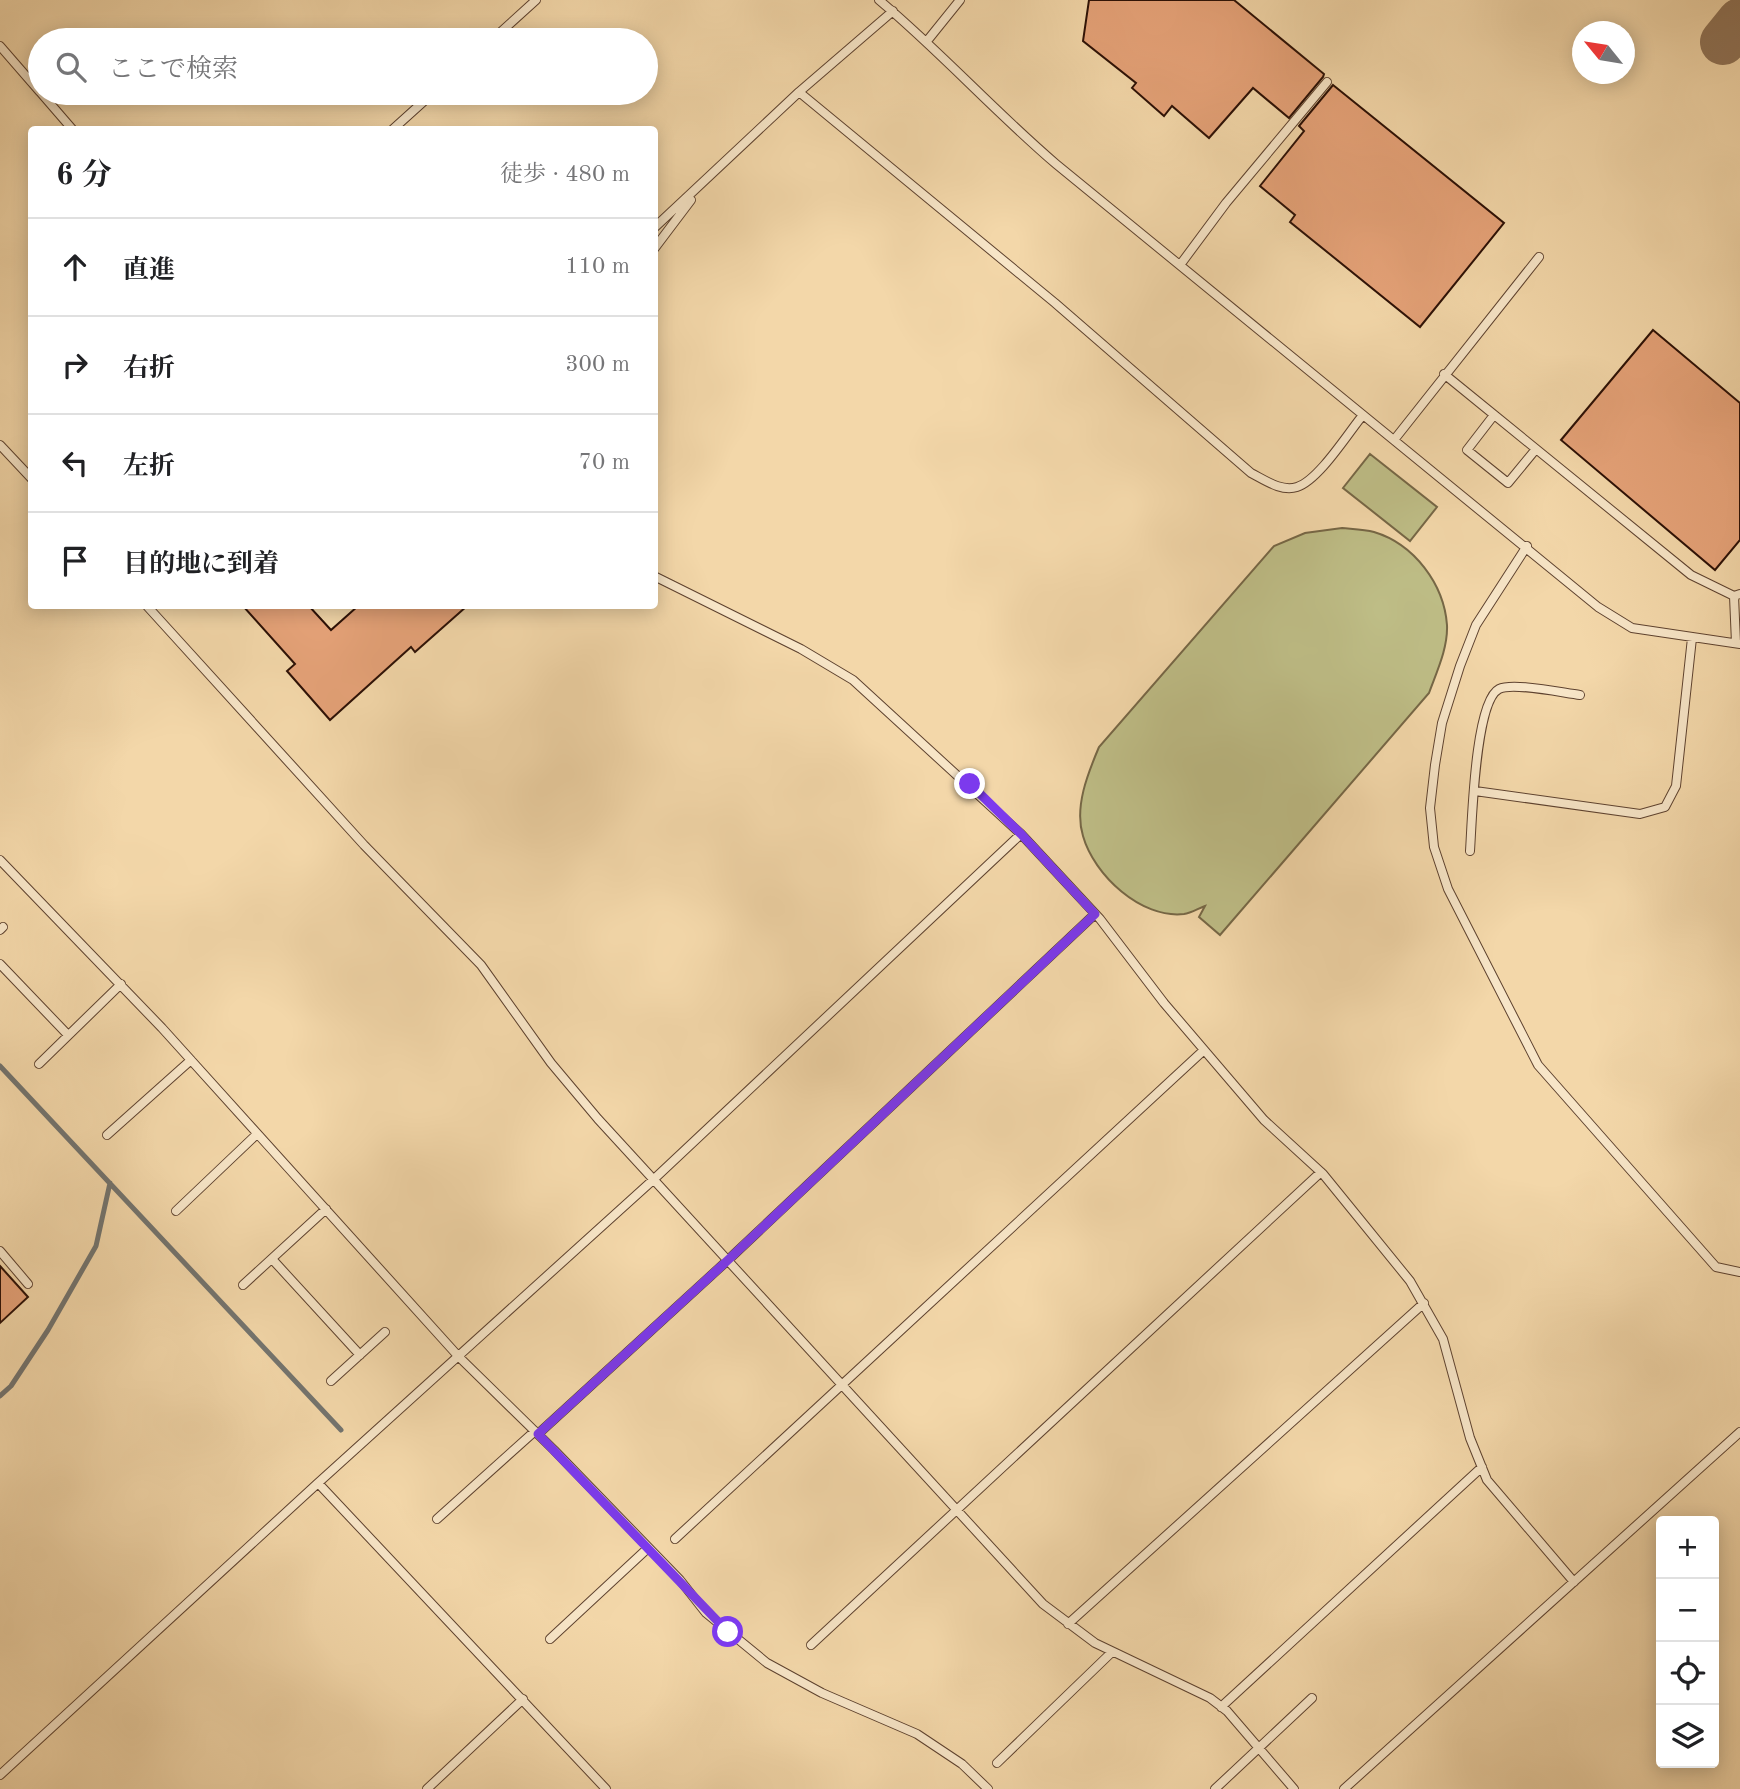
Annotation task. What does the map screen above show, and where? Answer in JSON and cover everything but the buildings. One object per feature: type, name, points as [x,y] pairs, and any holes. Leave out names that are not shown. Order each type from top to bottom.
[{"type":"lane","points":[[505,28],[536,0]]},
{"type":"lane","points":[[879,0],[927,41],[994,110],[1598,607],[1632,628],[1738,644],[1737,595],[1691,575],[1444,374]]},
{"type":"lane","points":[[927,41],[960,0]]},
{"type":"lane","points":[[658,225],[701,187],[799,92],[893,12]]},
{"type":"lane","points":[[0,46],[28,79]]},
{"type":"lane","points":[[1180,265],[1226,203],[1326,82]]},
{"type":"lane","points":[[799,92],[1055,303],[1251,473],[1276,486],[1296,487],[1311,478],[1363,415]]},
{"type":"lane","points":[[51,105],[69,126]]},
{"type":"lane","points":[[396,126],[420,105]]},
{"type":"lane","points":[[658,244],[701,187]]},
{"type":"lane","points":[[1394,440],[1539,257]]},
{"type":"lane","points":[[1494,415],[1467,450],[1508,483],[1536,449]]},
{"type":"lane","points":[[0,445],[28,475]]},
{"type":"lane","points":[[1527,546],[1476,625],[1442,723],[1430,808],[1434,847],[1448,889],[1538,1066],[1716,1267],[1740,1272]]},
{"type":"lane","points":[[658,578],[789,643],[853,680],[1021,834],[1095,914],[1264,1120],[1321,1172],[1378,1240],[1424,1303],[1443,1339],[1471,1438],[1487,1480],[1573,1582]]},
{"type":"lane","points":[[150,609],[364,845],[481,965],[551,1063],[653,1180],[1043,1604],[1068,1624],[1112,1652],[1173,1678],[1221,1707],[1294,1789]]},
{"type":"lane","points":[[1475,791],[1640,814],[1665,807],[1676,786],[1692,638]]},
{"type":"lane","points":[[1469,851],[1481,724],[1488,699],[1500,688],[1580,695]]},
{"type":"lane","points":[[0,1774],[653,1180],[1021,834]]},
{"type":"lane","points":[[0,860],[121,984],[459,1357],[648,1548],[706,1613],[767,1663],[822,1693],[917,1734],[962,1764],[988,1789]]},
{"type":"lane","points":[[437,1519],[728,1260],[1095,914]]},
{"type":"lane","points":[[0,964],[68,1035]]},
{"type":"lane","points":[[39,1063],[121,984]]},
{"type":"lane","points":[[675,1539],[1205,1050]]},
{"type":"lane","points":[[107,1135],[191,1060]]},
{"type":"lane","points":[[176,1211],[257,1134]]},
{"type":"lane","points":[[811,1645],[1321,1172]]},
{"type":"lane","points":[[243,1285],[326,1209]]},
{"type":"lane","points":[[0,1251],[28,1284]]},
{"type":"lane","points":[[272,1259],[360,1355]]},
{"type":"lane","points":[[1068,1624],[1424,1303]]},
{"type":"lane","points":[[331,1381],[385,1332]]},
{"type":"lane","points":[[1344,1789],[1740,1432]]},
{"type":"lane","points":[[1221,1707],[1482,1467]]},
{"type":"lane","points":[[318,1483],[606,1789]]},
{"type":"lane","points":[[550,1639],[648,1548]]},
{"type":"lane","points":[[996,1763],[1112,1652]]},
{"type":"lane","points":[[1215,1789],[1312,1698]]},
{"type":"lane","points":[[428,1789],[523,1699]]},
{"type":"shaded area","points":[[1370,454],[1437,507],[1410,541],[1343,488]]},
{"type":"shaded area","points":[[1342,528],[1370,531],[1402,546],[1414,556],[1433,581],[1445,610],[1447,634],[1429,693],[1220,935],[1199,917],[1205,906],[1187,913],[1168,914],[1136,902],[1108,879],[1097,865],[1083,836],[1081,802],[1099,747],[1274,546],[1305,533]]},
{"type":"waterway","points":[[0,1066],[341,1430]]},
{"type":"waterway","points":[[0,1396],[11,1386],[48,1330],[96,1246],[110,1183]]},
{"type":"taxiway","points":[[1723,42],[1740,21]]},
{"type":"route","points":[[728,1632],[706,1613],[680,1580],[538,1434],[728,1260],[1095,914],[1021,834],[970,784]]}]
